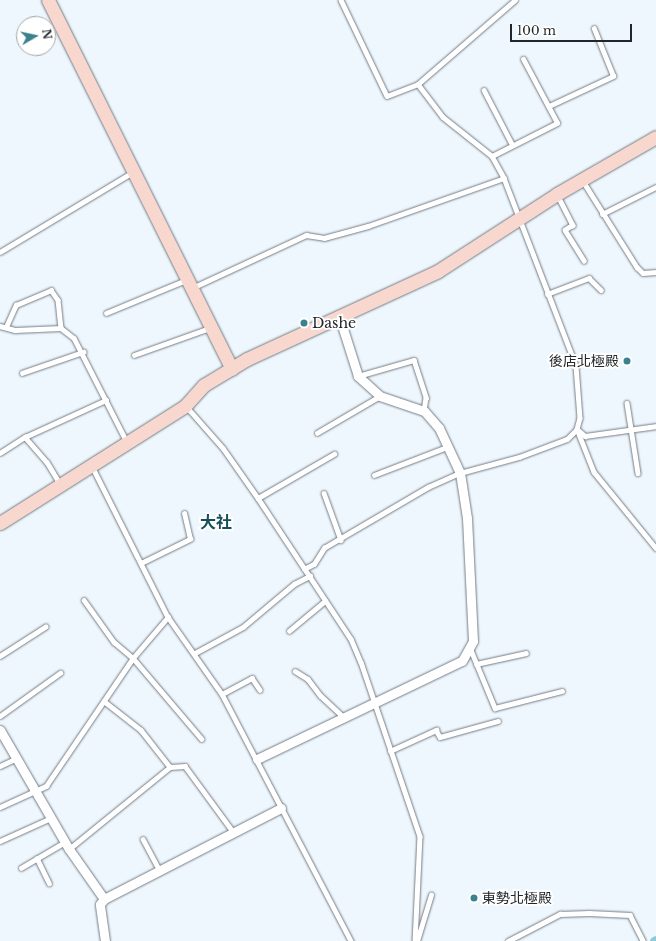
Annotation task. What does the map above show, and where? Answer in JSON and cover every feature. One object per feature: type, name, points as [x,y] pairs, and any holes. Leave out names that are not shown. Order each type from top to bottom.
[{"type":"street","points":[[48,0],[232,369]]},
{"type":"street","points":[[0,523],[90,462],[185,406],[200,389],[232,369],[339,316],[438,271],[558,194],[583,181],[656,137]]},
{"type":"street","points":[[257,759],[346,718],[462,661],[471,650],[470,558],[460,473],[439,428],[424,411],[380,396],[358,376],[339,316]]},
{"type":"street","points":[[0,730],[67,845],[104,899]]},
{"type":"street","points":[[105,941],[100,904],[104,899],[159,869],[234,833],[281,808]]},
{"type":"lane","points":[[341,0],[387,96],[418,84],[515,0]]},
{"type":"lane","points":[[549,106],[613,76],[594,29]]},
{"type":"lane","points":[[492,156],[512,144],[557,123],[523,59]]},
{"type":"lane","points":[[304,569],[314,564],[324,548],[341,540],[428,487],[460,473],[540,449],[567,438],[577,429],[580,418],[576,366],[534,262],[522,217],[504,178],[492,156],[443,117],[418,84]]},
{"type":"lane","points":[[484,90],[512,144]]},
{"type":"lane","points":[[0,252],[134,171]]},
{"type":"lane","points":[[106,313],[190,283],[306,235],[324,238],[368,226],[504,178]]},
{"type":"lane","points":[[583,181],[602,214],[637,267],[643,273],[656,272]]},
{"type":"lane","points":[[602,214],[656,187]]},
{"type":"lane","points":[[558,194],[573,225],[565,230],[584,260]]},
{"type":"lane","points":[[547,294],[589,278],[601,290]]},
{"type":"lane","points":[[6,327],[16,305],[51,290],[58,300],[61,328],[83,352],[126,440]]},
{"type":"lane","points":[[0,326],[61,328]]},
{"type":"lane","points":[[134,355],[211,328]]},
{"type":"lane","points":[[22,373],[83,352]]},
{"type":"lane","points":[[358,376],[414,360],[426,398],[424,411]]},
{"type":"lane","points":[[317,433],[380,396]]},
{"type":"lane","points":[[0,453],[25,437],[106,400]]},
{"type":"lane","points":[[627,403],[633,429],[638,473]]},
{"type":"lane","points":[[185,406],[224,448],[351,640],[420,836],[416,941]]},
{"type":"lane","points":[[577,429],[585,436],[656,426]]},
{"type":"lane","points":[[577,429],[594,472],[656,548]]},
{"type":"lane","points":[[25,437],[47,462],[59,482]]},
{"type":"lane","points":[[374,475],[447,446]]},
{"type":"lane","points":[[258,498],[334,454]]},
{"type":"lane","points":[[90,462],[168,617],[195,653],[222,694],[351,941]]},
{"type":"lane","points":[[324,493],[341,540]]},
{"type":"lane","points":[[141,563],[190,539],[184,514]]},
{"type":"lane","points":[[195,653],[244,627],[294,584],[310,576]]},
{"type":"lane","points":[[84,600],[114,642],[133,658],[202,739]]},
{"type":"lane","points":[[289,632],[325,601]]},
{"type":"lane","points":[[0,807],[36,794],[46,786],[133,658],[168,617]]},
{"type":"lane","points":[[0,656],[45,627]]},
{"type":"lane","points":[[471,650],[495,708],[562,691]]},
{"type":"lane","points":[[476,664],[526,653]]},
{"type":"lane","points":[[295,671],[308,679],[321,696],[346,718]]},
{"type":"lane","points":[[0,716],[60,672]]},
{"type":"lane","points":[[222,694],[252,678],[260,690]]},
{"type":"lane","points":[[104,701],[141,730],[170,767]]},
{"type":"lane","points":[[390,751],[436,730],[440,737],[498,721]]},
{"type":"lane","points":[[0,766],[17,758]]},
{"type":"lane","points":[[21,868],[37,858],[67,845],[170,767],[185,766],[234,833]]},
{"type":"lane","points":[[0,841],[51,818]]},
{"type":"lane","points":[[143,839],[159,869]]},
{"type":"lane","points":[[37,858],[49,883]]},
{"type":"lane","points":[[416,941],[431,895]]},
{"type":"lane","points":[[508,941],[560,914],[589,913],[630,915],[643,941]]},
{"type":"place","name":"Dashe","points":[[304,323]]},
{"type":"place","name":"後店北極殿","points":[[627,361]]},
{"type":"place","name":"東勢北極殿","points":[[474,898]]},
{"type":"district","name":"大社","points":[[216,522]]}]
